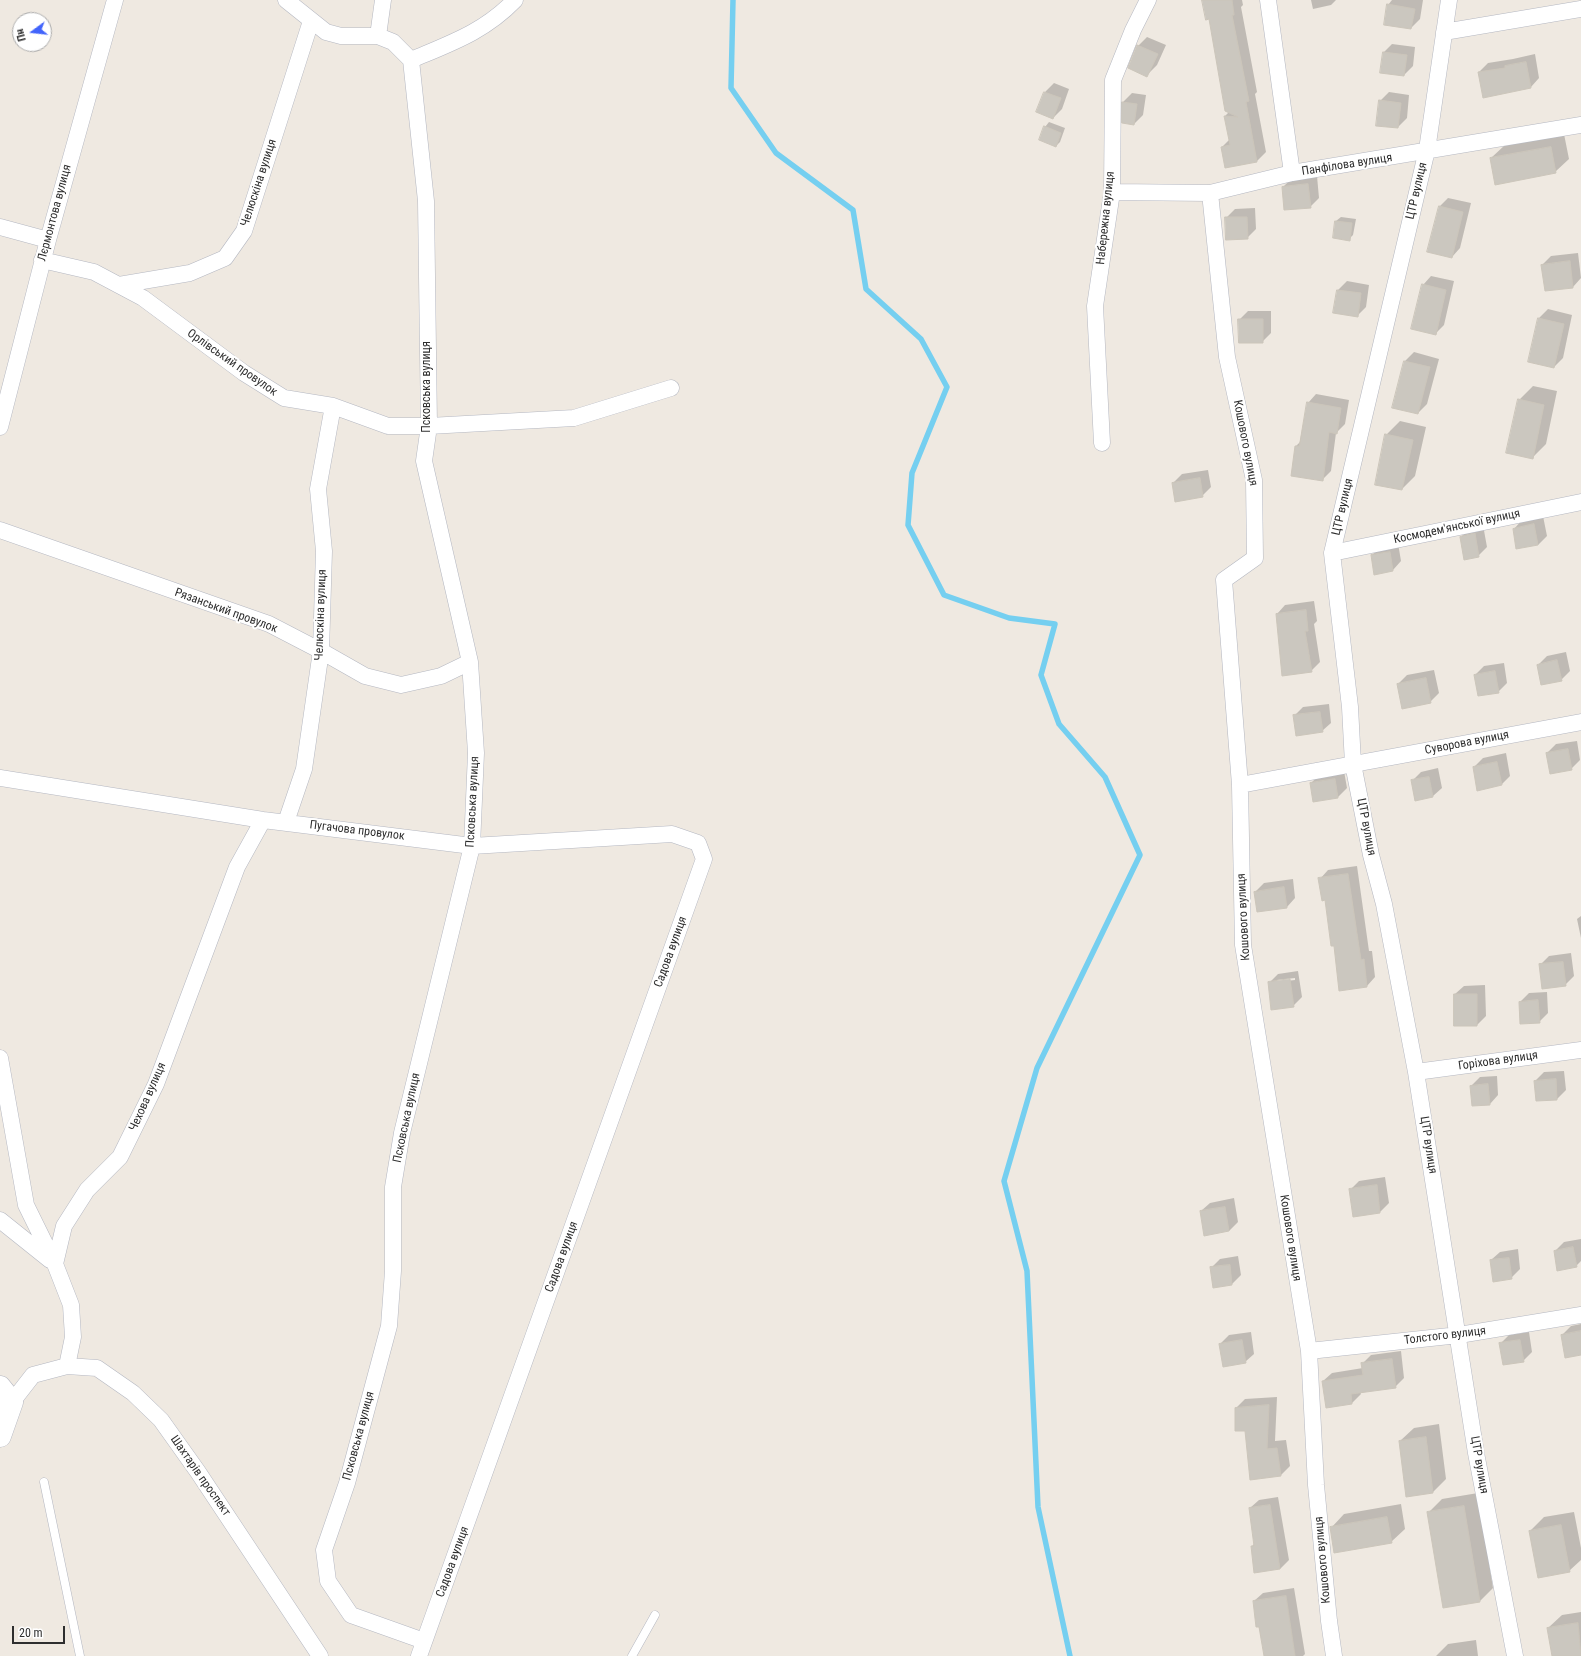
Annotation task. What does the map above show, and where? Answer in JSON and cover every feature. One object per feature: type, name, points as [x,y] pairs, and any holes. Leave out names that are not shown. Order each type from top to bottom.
[{"type":"main road","points":[[0,1436],[6,1394]]},
{"type":"street","name":"Лєрмонтова вулиця","points":[[0,427],[42,260],[115,0]]},
{"type":"street","points":[[286,0],[326,32],[341,36],[378,36],[393,42],[411,60],[478,31],[503,12],[515,0]]},
{"type":"street","points":[[378,36],[383,0]]},
{"type":"street","name":"Набережна вулиця","points":[[1102,443],[1095,306],[1112,192],[1113,80],[1133,30],[1148,0]]},
{"type":"street","points":[[1268,0],[1292,173]]},
{"type":"street","name":"ЦТР вулиця","points":[[1449,0],[1427,150],[1332,553],[1350,707],[1353,764],[1371,855],[1384,904],[1416,1072],[1476,1453],[1514,1656]]},
{"type":"street","points":[[1444,32],[1581,9]]},
{"type":"street","name":"Челюскіна вулиця","points":[[119,285],[190,273],[225,258],[244,231],[311,21]]},
{"type":"street","name":"Псковська вулиця","points":[[411,60],[426,201],[429,426],[424,461],[470,662],[476,753],[472,846],[402,1133],[392,1187],[393,1270],[390,1326],[346,1483],[324,1550],[328,1581],[351,1616],[422,1649]]},
{"type":"street","name":"Панфілова вулиця","points":[[1112,192],[1210,193],[1292,173],[1581,125]]},
{"type":"street","name":"Кошового вулиця","points":[[1210,193],[1227,357],[1254,480],[1255,558],[1224,580],[1240,785],[1243,945],[1309,1351],[1316,1484],[1329,1621],[1334,1656]]},
{"type":"street","points":[[0,227],[48,240]]},
{"type":"street","name":"Орлівський провулок","points":[[42,260],[94,272],[143,298],[244,374],[284,398],[333,406],[388,426],[429,426],[574,418],[671,388]]},
{"type":"street","name":"Челюскіна вулиця","points":[[286,822],[304,769],[321,651],[324,551],[318,489],[333,406]]},
{"type":"street","name":"Космодем'янської вулиця","points":[[1332,553],[1580,501]]},
{"type":"street","name":"Рязанський провулок","points":[[0,530],[269,624],[365,676],[401,685],[441,676],[470,662]]},
{"type":"street","name":"Суворова вулиця","points":[[1240,785],[1581,722]]},
{"type":"street","name":"Пугачова провулок","points":[[0,778],[263,820],[472,846],[672,834],[698,843],[704,859]]},
{"type":"street","name":"Чехова вулиця","points":[[55,1264],[64,1226],[87,1190],[120,1157],[156,1084],[237,867],[263,820]]},
{"type":"street","name":"Садова вулиця","points":[[422,1649],[704,859]]},
{"type":"street","name":"Горіхова вулиця","points":[[1416,1072],[1581,1050]]},
{"type":"street","points":[[0,1058],[26,1205],[55,1264],[71,1305],[73,1337],[67,1366]]},
{"type":"street","points":[[0,1220],[55,1264]]},
{"type":"street","name":"Толстого вулиця","points":[[1309,1351],[1458,1335],[1581,1315]]},
{"type":"street","name":"Шахтарів проспект","points":[[6,1394],[34,1375],[67,1366],[97,1368],[133,1393],[161,1420],[198,1472],[320,1656]]},
{"type":"lane","points":[[44,1482],[80,1656]]},
{"type":"lane","points":[[632,1656],[655,1615]]},
{"type":"building","points":[[1202,0],[1232,0],[1234,15],[1232,15],[1249,101],[1246,102],[1257,162],[1225,168],[1221,147],[1230,145],[1224,116],[1238,117],[1225,111],[1209,19],[1206,20]]},
{"type":"building","points":[[1387,4],[1415,9],[1411,29],[1384,25]]},
{"type":"building","points":[[1137,45],[1158,54],[1147,77],[1128,68]]},
{"type":"building","points":[[1383,52],[1407,55],[1404,76],[1380,73]]},
{"type":"building","points":[[1526,62],[1531,88],[1483,98],[1478,72],[1505,68],[1505,66]]},
{"type":"building","points":[[1044,92],[1061,98],[1053,119],[1036,112]]},
{"type":"building","points":[[1379,100],[1401,103],[1398,128],[1376,126]]},
{"type":"building","points":[[1122,102],[1137,104],[1134,125],[1122,123]]},
{"type":"building","points":[[1044,126],[1061,133],[1056,147],[1039,140]]},
{"type":"building","points":[[1551,147],[1556,173],[1495,185],[1490,158]]},
{"type":"building","points":[[1308,184],[1311,208],[1284,210],[1282,187]]},
{"type":"building","points":[[1439,206],[1463,212],[1452,258],[1427,252]]},
{"type":"building","points":[[1225,217],[1247,217],[1248,239],[1226,240]]},
{"type":"building","points":[[1335,221],[1352,223],[1350,241],[1333,238]]},
{"type":"building","points":[[1570,261],[1573,288],[1545,291],[1541,265]]},
{"type":"building","points":[[1422,284],[1446,290],[1436,335],[1411,329]]},
{"type":"building","points":[[1337,290],[1361,293],[1358,317],[1333,313]]},
{"type":"building","points":[[1538,318],[1564,324],[1554,368],[1528,362]]},
{"type":"building","points":[[1238,319],[1263,319],[1263,343],[1239,343]]},
{"type":"building","points":[[1404,361],[1430,367],[1418,414],[1392,408]]},
{"type":"building","points":[[1518,399],[1544,405],[1533,459],[1506,453]]},
{"type":"building","points":[[1307,402],[1341,408],[1337,434],[1329,432],[1323,481],[1291,476],[1295,446],[1299,446]]},
{"type":"building","points":[[1385,434],[1413,440],[1402,490],[1375,485]]},
{"type":"building","points":[[1200,478],[1203,497],[1175,502],[1172,483]]},
{"type":"building","points":[[1534,524],[1538,545],[1516,549],[1513,529]]},
{"type":"building","points":[[1475,533],[1479,557],[1464,560],[1460,537]]},
{"type":"building","points":[[1390,552],[1393,571],[1374,575],[1371,555]]},
{"type":"building","points":[[1306,610],[1308,631],[1305,631],[1312,672],[1282,676],[1276,614]]},
{"type":"building","points":[[1557,660],[1562,681],[1541,685],[1537,665]]},
{"type":"building","points":[[1495,671],[1499,693],[1478,696],[1474,675]]},
{"type":"building","points":[[1426,678],[1431,703],[1402,709],[1397,684]]},
{"type":"building","points":[[1320,712],[1323,732],[1296,736],[1293,715]]},
{"type":"building","points":[[1568,749],[1572,770],[1550,774],[1546,753]]},
{"type":"building","points":[[1497,762],[1502,785],[1477,791],[1473,767]]},
{"type":"building","points":[[1429,777],[1433,797],[1415,801],[1411,780]]},
{"type":"building","points":[[1335,779],[1338,798],[1313,802],[1310,783]]},
{"type":"building","points":[[1348,874],[1361,960],[1364,959],[1367,987],[1339,991],[1334,946],[1331,946],[1325,900],[1322,901],[1318,878]]},
{"type":"building","points":[[1284,887],[1287,908],[1257,912],[1254,892]]},
{"type":"building","points":[[1563,962],[1566,986],[1542,989],[1539,964]]},
{"type":"building","points":[[1290,979],[1294,1007],[1271,1010],[1268,982]]},
{"type":"building","points":[[1454,994],[1477,994],[1477,1026],[1454,1026]]},
{"type":"building","points":[[1538,1000],[1540,1023],[1520,1024],[1519,1002]]},
{"type":"building","points":[[1556,1079],[1557,1100],[1536,1101],[1534,1081]]},
{"type":"building","points":[[1488,1084],[1490,1105],[1472,1106],[1470,1086]]},
{"type":"building","points":[[1377,1185],[1380,1213],[1353,1217],[1349,1189]]},
{"type":"building","points":[[1225,1207],[1229,1231],[1204,1236],[1200,1211]]},
{"type":"building","points":[[1573,1247],[1577,1267],[1557,1271],[1554,1251]]},
{"type":"building","points":[[1509,1258],[1512,1279],[1493,1282],[1490,1260]]},
{"type":"building","points":[[1230,1265],[1232,1285],[1213,1288],[1210,1267]]},
{"type":"building","points":[[1581,1331],[1581,1355],[1565,1358],[1561,1335]]},
{"type":"building","points":[[1242,1340],[1246,1363],[1223,1367],[1219,1344]]},
{"type":"building","points":[[1520,1340],[1524,1362],[1503,1365],[1499,1343]]},
{"type":"building","points":[[1392,1359],[1396,1388],[1351,1394],[1352,1404],[1326,1408],[1322,1381],[1363,1375],[1361,1363]]},
{"type":"building","points":[[1269,1405],[1267,1449],[1277,1448],[1281,1476],[1250,1480],[1245,1431],[1235,1431],[1235,1408]]},
{"type":"building","points":[[1426,1437],[1433,1493],[1406,1497],[1399,1441]]},
{"type":"building","points":[[1270,1505],[1280,1569],[1254,1573],[1251,1546],[1254,1546],[1249,1508]]},
{"type":"building","points":[[1464,1506],[1480,1602],[1443,1608],[1427,1512]]},
{"type":"building","points":[[1387,1517],[1392,1543],[1334,1553],[1330,1527]]},
{"type":"building","points":[[1561,1525],[1570,1572],[1538,1578],[1529,1531]]},
{"type":"building","points":[[1286,1596],[1295,1656],[1264,1656],[1259,1627],[1256,1627],[1253,1601]]},
{"type":"building","points":[[1578,1623],[1581,1656],[1552,1656],[1547,1628]]},
{"type":"waterway","points":[[733,0],[731,88],[776,153],[853,210],[866,289],[921,339],[947,387],[912,473],[908,525],[944,595],[1009,618],[1055,624],[1041,675],[1059,724],[1105,777],[1140,855],[1037,1068],[1004,1181],[1027,1271],[1038,1507],[1070,1656]]}]
